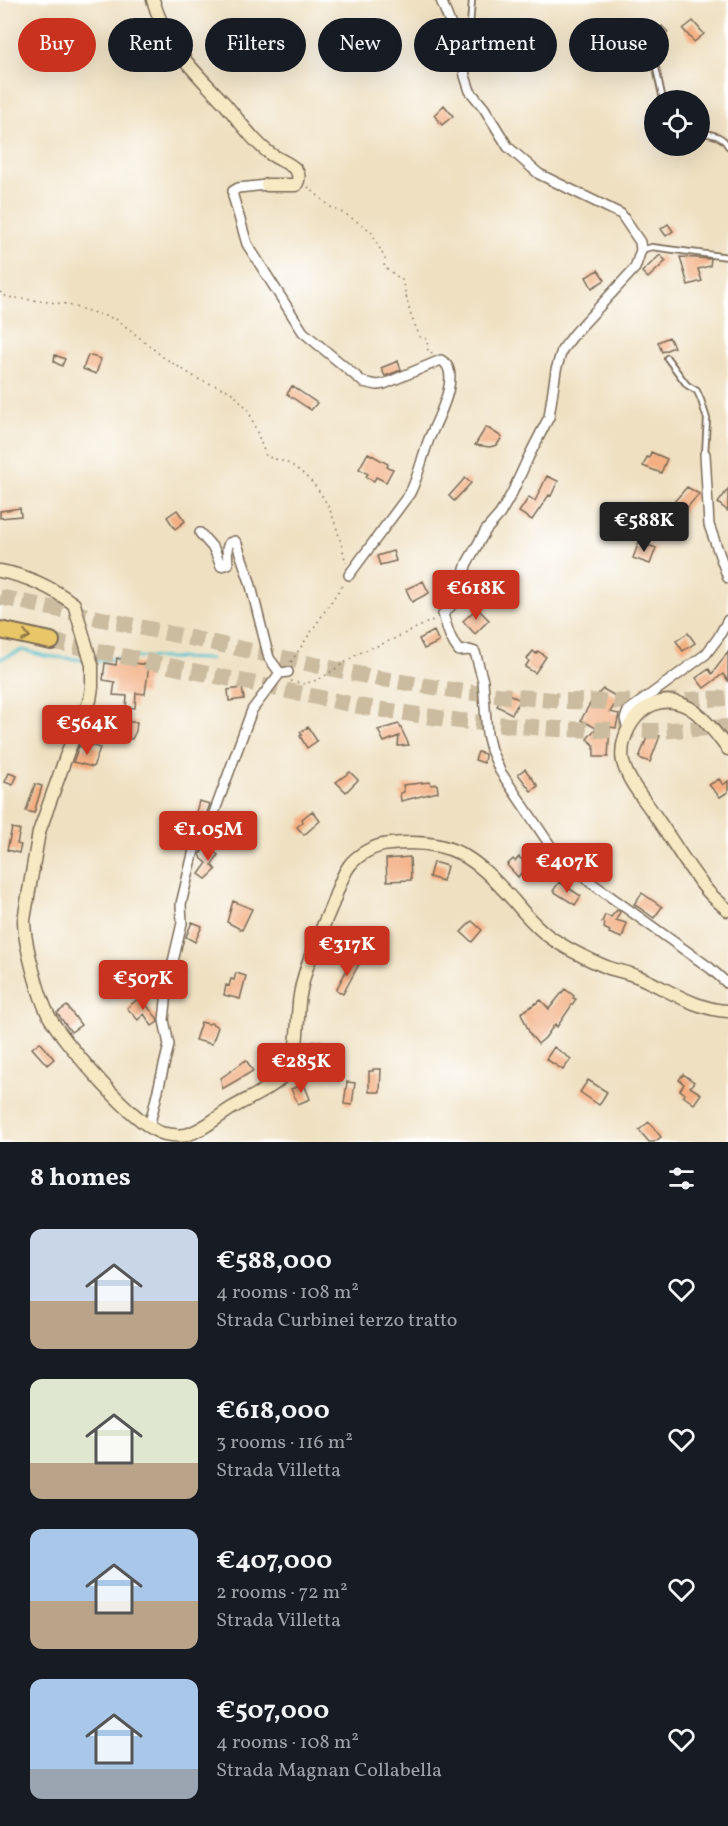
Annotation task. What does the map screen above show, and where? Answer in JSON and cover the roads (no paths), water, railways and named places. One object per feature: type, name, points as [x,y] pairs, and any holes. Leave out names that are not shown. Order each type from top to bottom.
[{"type":"highway","points":[[0,630],[51,641]]},
{"type":"street","points":[[153,0],[158,17],[173,46],[197,76],[268,153],[295,168],[299,180],[296,186],[238,188],[233,191],[233,196],[247,244],[303,332],[363,382],[377,385],[396,381],[436,361],[441,360],[447,365],[450,378],[449,387],[441,414],[428,441],[417,479],[410,493],[349,575]]},
{"type":"street","points":[[441,0],[461,51],[470,91],[484,108],[508,147],[539,174],[621,214],[640,242],[641,250],[635,268],[562,350],[556,370],[549,417],[512,493],[467,562],[454,603],[443,614],[451,638],[459,651],[475,652],[483,681],[487,734],[500,771],[552,848],[590,882],[710,968],[728,984]]},
{"type":"street","points":[[705,454],[709,525],[728,578]]},
{"type":"street","points":[[158,1135],[169,1045],[164,1020],[168,983],[182,923],[181,904],[194,850],[207,832],[252,710],[284,673],[269,658],[250,582],[237,544],[231,541],[228,545],[228,564],[221,566],[214,549],[200,533]]},
{"type":"street","points":[[0,571],[43,584],[75,605],[92,665],[90,700],[68,751],[39,832],[27,899],[24,932],[34,971],[49,1016],[87,1067],[158,1135],[184,1135],[202,1128],[279,1080],[295,1052],[299,1031],[300,998],[306,970],[345,873],[358,856],[388,844],[428,843],[465,854],[483,868],[531,921],[548,936],[609,968],[638,977],[713,1011],[728,1011]]},
{"type":"street","points":[[628,728],[625,719],[628,711],[706,654],[728,620]]},
{"type":"street","points":[[728,749],[698,715],[679,703],[662,702],[638,714],[628,728],[622,753],[628,776],[706,890],[728,910]]},
{"type":"lane","points":[[465,76],[472,0]]},
{"type":"lane","points":[[657,72],[661,90]]},
{"type":"lane","points":[[710,133],[725,140],[728,146]]},
{"type":"lane","points":[[641,250],[652,247],[728,257]]},
{"type":"lane","points":[[667,358],[687,385],[697,391],[701,400],[707,419],[705,454]]},
{"type":"waterway","points":[[0,659],[23,650],[45,656],[84,660]]},
{"type":"waterway","points":[[96,661],[127,657],[210,659]]},
{"type":"tunnel","points":[[0,597],[376,678],[465,692],[563,701],[650,702],[728,698]]},
{"type":"tunnel","points":[[51,641],[364,707],[460,721],[557,729],[653,731],[728,727]]}]
